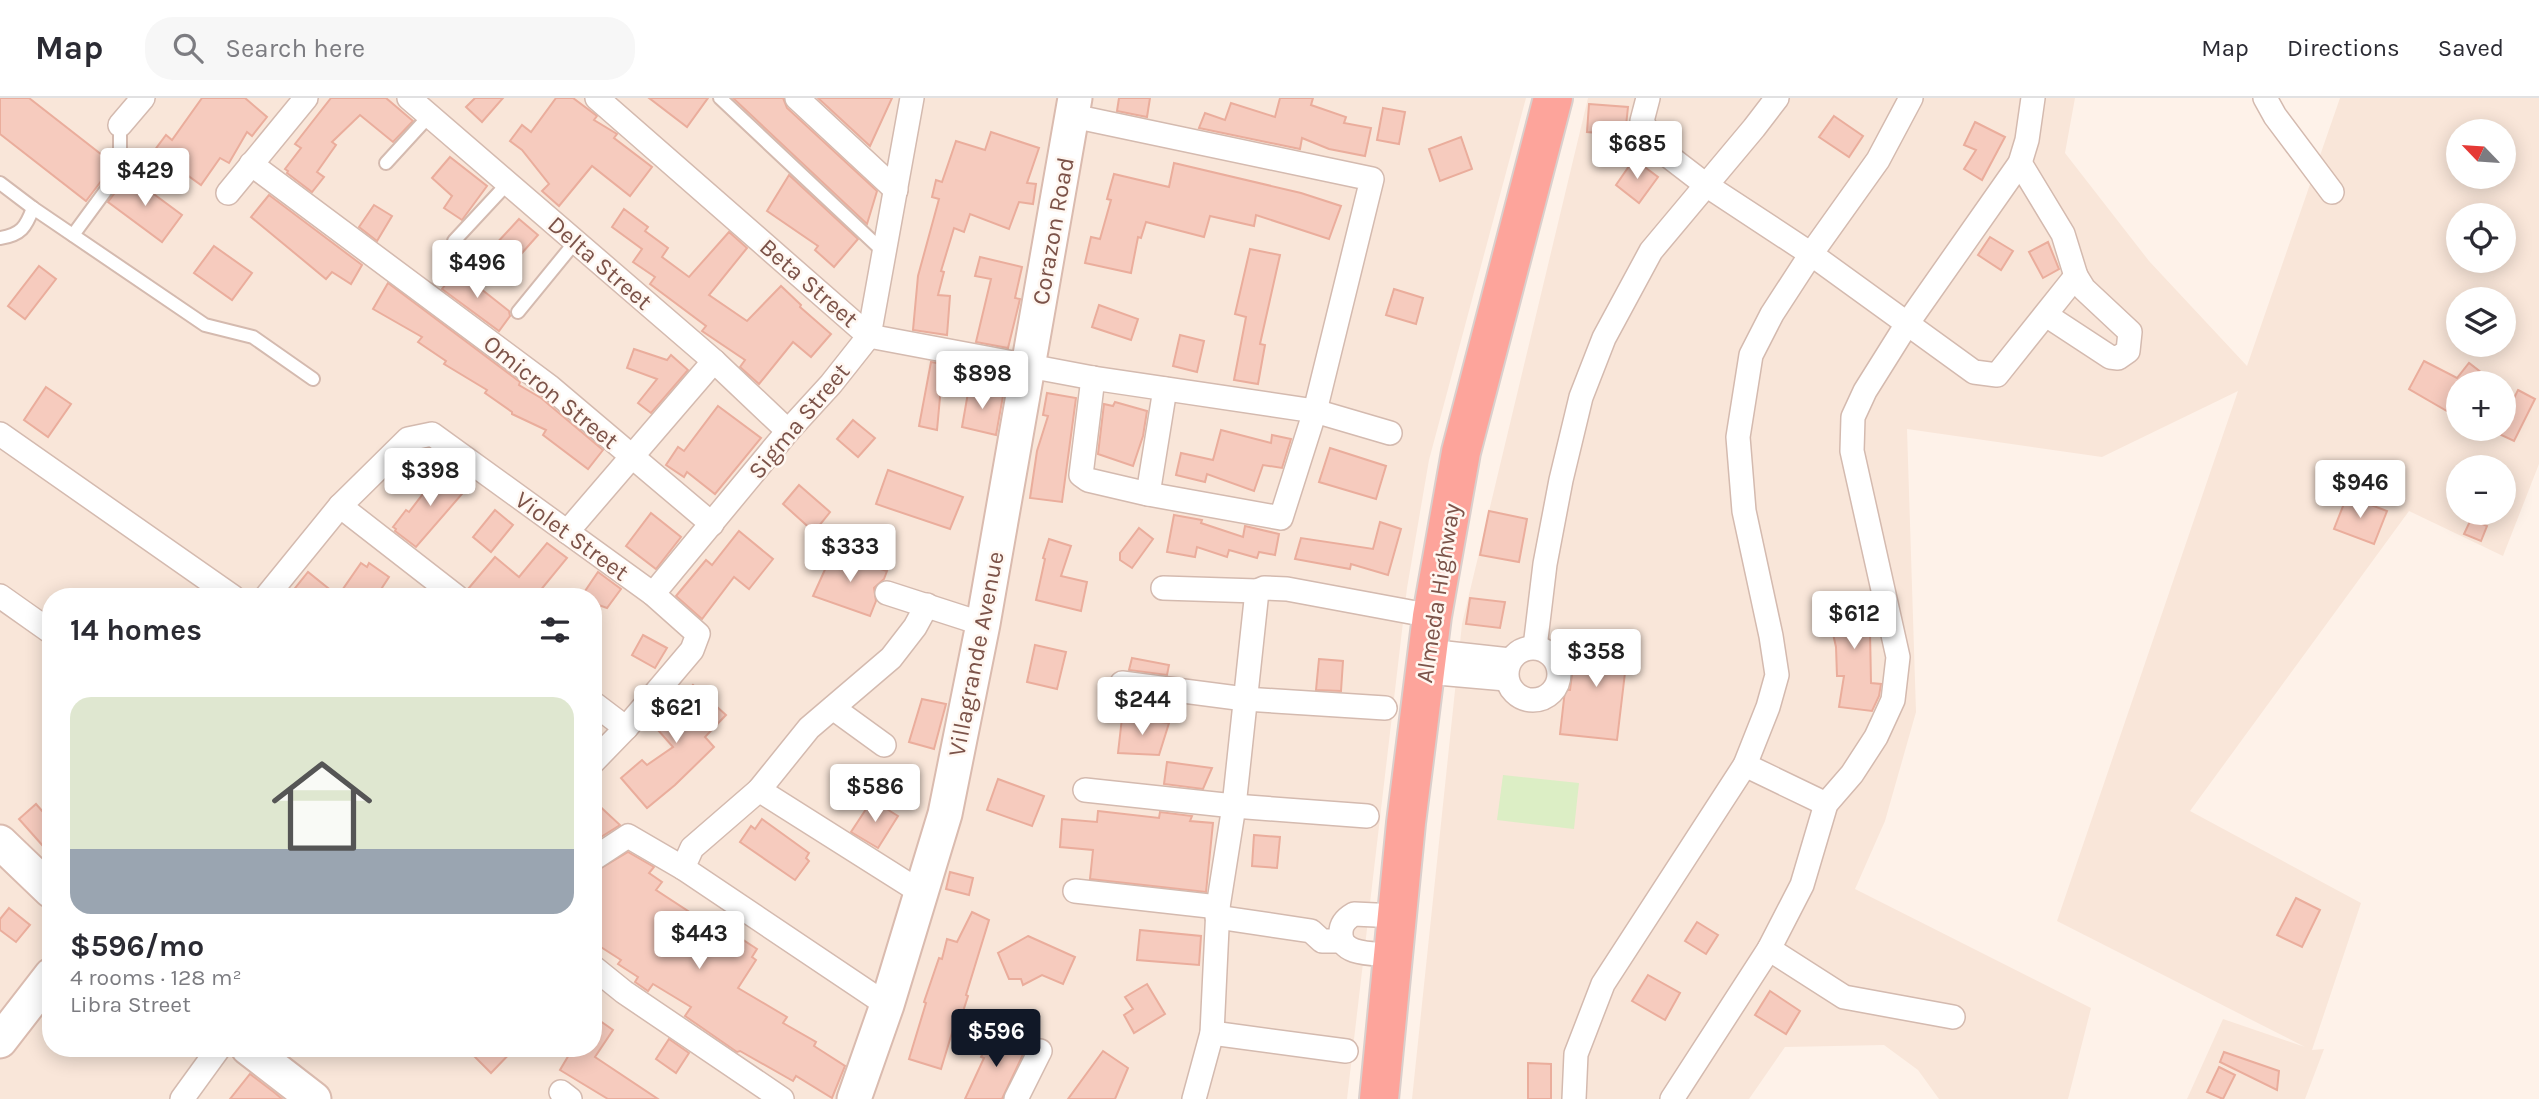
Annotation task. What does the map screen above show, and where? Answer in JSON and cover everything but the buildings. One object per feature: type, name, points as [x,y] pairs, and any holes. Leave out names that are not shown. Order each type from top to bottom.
[{"type":"highway","name":"Almeda Highway","points":[[1379,1099],[1397,916],[1438,654],[1461,452],[1553,98]]},
{"type":"street","points":[[120,125],[143,98]]},
{"type":"street","points":[[228,192],[306,98]]},
{"type":"street","name":"Delta Street","points":[[409,98],[714,362],[788,431]]},
{"type":"street","name":"Beta Street","points":[[597,98],[869,336],[1093,378],[1315,411],[1390,433]]},
{"type":"street","points":[[797,98],[896,190]]},
{"type":"street","name":"Sigma Street","points":[[653,594],[869,336],[912,98]]},
{"type":"street","points":[[1648,98],[1642,121],[1654,145],[1706,185],[1811,254],[1974,372],[1997,374],[2076,276]]},
{"type":"street","points":[[1535,647],[1545,564],[1560,480],[1581,397],[1604,338],[1651,251],[1777,98]]},
{"type":"street","points":[[1574,1099],[1576,1054],[1603,984],[1745,765],[1768,707],[1777,675],[1744,511],[1738,438],[1751,355],[1772,314],[1811,254],[1878,160],[1911,98]]},
{"type":"street","points":[[1672,1099],[1769,949],[1802,885],[1826,804],[1852,774],[1876,737],[1893,700],[1898,657],[1852,451],[1853,417],[1865,391],[1907,324],[2020,163],[2027,140],[2033,98]]},
{"type":"street","points":[[2265,98],[2275,116],[2332,192]]},
{"type":"street","points":[[1074,107],[1372,179],[1315,411],[1281,518],[1148,494],[1088,480],[1081,475],[1093,378]]},
{"type":"street","name":"Corazon Road","points":[[1030,365],[1074,107]]},
{"type":"street","points":[[2020,163],[2063,234],[2076,276],[2095,302],[2130,332],[2128,351],[2118,358],[2110,356],[2046,315]]},
{"type":"street","name":"Omicron Street","points":[[251,164],[550,387],[712,524]]},
{"type":"street","points":[[567,532],[714,362]]},
{"type":"street","name":"Villagrande Avenue","points":[[854,1099],[887,1005],[946,814],[1030,365]]},
{"type":"street","points":[[1148,494],[1165,388]]},
{"type":"street","points":[[0,434],[218,588]]},
{"type":"street","name":"Violet Street","points":[[273,588],[340,506],[408,439],[432,434],[653,594],[698,634],[692,650],[602,753]]},
{"type":"street","points":[[340,506],[445,588]]},
{"type":"street","points":[[1163,588],[1257,591],[1264,588],[1287,589],[1438,654],[1508,670]]},
{"type":"street","points":[[1194,1099],[1212,1032],[1218,912],[1234,806],[1257,591]]},
{"type":"street","points":[[887,593],[983,624]]},
{"type":"street","points":[[0,596],[42,626]]},
{"type":"street","points":[[683,868],[692,848],[759,790],[809,729],[891,658],[927,606]]},
{"type":"street","points":[[1535,647],[1544,650],[1557,664],[1559,674],[1558,683],[1552,691],[1545,698],[1535,701],[1517,696],[1508,670],[1517,653],[1535,647]]},
{"type":"street","points":[[1122,682],[1245,699],[1385,708]]},
{"type":"street","points":[[833,708],[884,745]]},
{"type":"street","points":[[602,710],[626,728]]},
{"type":"street","points":[[1745,765],[1826,804]]},
{"type":"street","points":[[759,790],[922,893]]},
{"type":"street","points":[[1085,790],[1234,806],[1367,816]]},
{"type":"street","points":[[602,853],[628,836],[683,868],[887,1005]]},
{"type":"street","points":[[0,842],[42,882]]},
{"type":"street","points":[[1075,891],[1218,912],[1311,931],[1323,922],[1343,932]]},
{"type":"street","points":[[1393,955],[1356,952],[1347,947],[1343,932],[1347,918],[1359,913],[1397,916]]},
{"type":"street","points":[[1769,949],[1844,997],[1953,1017]]},
{"type":"street","points":[[602,974],[782,1099]]},
{"type":"street","points":[[0,1041],[42,987]]},
{"type":"street","points":[[1212,1032],[1346,1051]]},
{"type":"street","points":[[1016,1099],[1040,1051]]},
{"type":"street","points":[[182,1099],[212,1057]]},
{"type":"street","points":[[260,1057],[314,1099]]},
{"type":"lane","points":[[720,98],[885,253]]},
{"type":"lane","points":[[386,163],[429,117]]},
{"type":"lane","points":[[73,235],[120,171],[120,125]]},
{"type":"lane","points":[[0,183],[205,325],[253,337],[313,379]]},
{"type":"lane","points":[[454,241],[507,184]]},
{"type":"lane","points":[[0,239],[13,236],[27,225],[33,208]]},
{"type":"lane","points":[[518,312],[576,241]]},
{"type":"shaded area","points":[[0,98],[1526,98],[1429,460],[1407,588],[1347,1099],[0,1099]]},
{"type":"shaded area","points":[[1588,98],[2075,98],[2065,153],[2149,261],[2247,366],[2340,98],[2539,98],[2539,464],[2516,523],[2516,455],[2446,455],[2446,525],[2515,525],[2503,556],[2409,511],[2190,811],[2361,903],[2312,1050],[2324,1049],[2305,1099],[2187,1099],[2223,1019],[2305,1047],[2057,921],[2238,391],[2102,457],[1907,429],[1916,712],[1885,821],[1855,889],[2091,1008],[2068,1099],[1939,1099],[1918,1070],[1884,1045],[1785,1047],[1749,1099],[1412,1099],[1462,624]]},
{"type":"green space","points":[[1503,775],[1579,783],[1574,829],[1497,820]]}]
